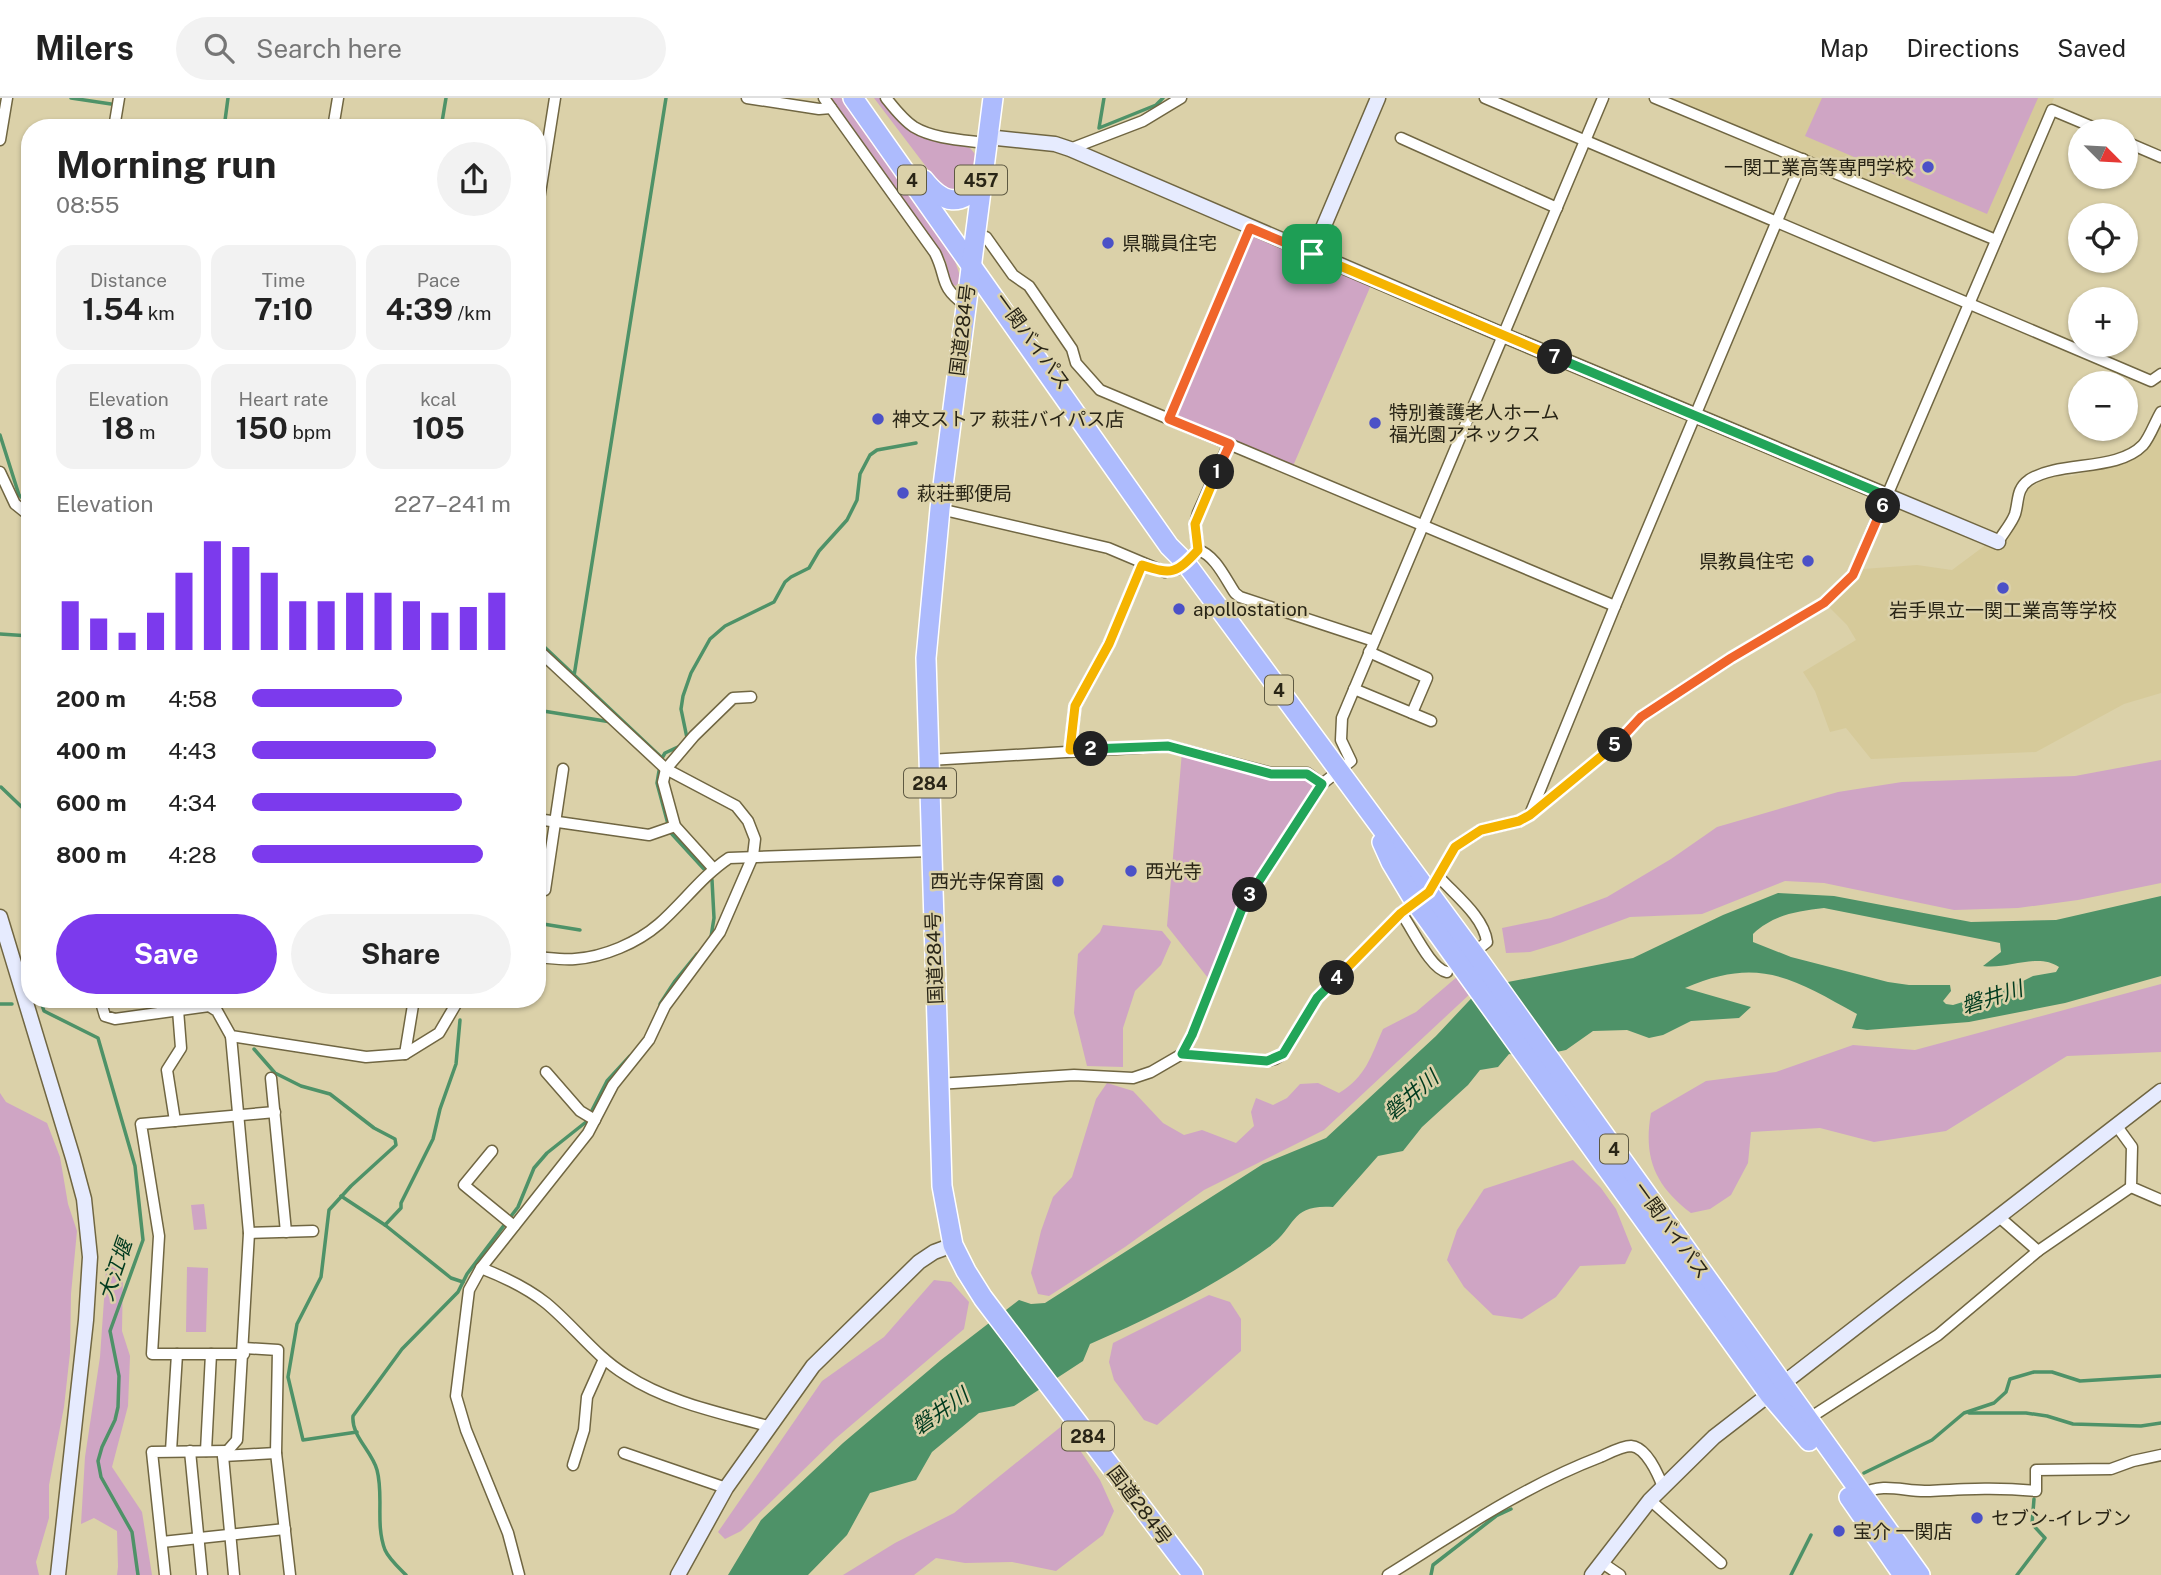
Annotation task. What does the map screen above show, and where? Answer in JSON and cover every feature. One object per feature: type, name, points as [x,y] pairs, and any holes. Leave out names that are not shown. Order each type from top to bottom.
[{"type":"highway","name":"一関バイパス","points":[[853,98],[971,263],[1007,304],[1176,541],[1191,556],[1338,771],[1374,818],[1421,896],[1776,1389],[1800,1429],[1903,1575]]},
{"type":"highway","points":[[863,98],[940,197],[956,201],[965,197],[981,182]]},
{"type":"highway","name":"457","points":[[971,263],[993,98]]},
{"type":"highway","name":"国道284号","points":[[971,263],[940,509],[926,658],[942,1186],[953,1245],[983,1298],[1194,1575]]},
{"type":"highway","name":"一関バイパス","points":[[1776,1389],[1808,1419],[1920,1575]]},
{"type":"street","points":[[1,140],[7,98]]},
{"type":"street","points":[[116,119],[119,98]]},
{"type":"street","points":[[334,119],[338,98]]},
{"type":"street","points":[[546,155],[555,98]]},
{"type":"street","points":[[747,98],[819,109],[831,108]]},
{"type":"street","points":[[824,98],[935,253],[951,295],[965,305]]},
{"type":"street","points":[[886,98],[902,116],[924,131],[987,140],[1055,144],[1070,149],[1503,335],[1998,541],[2015,516],[2019,492],[2029,481],[2053,471],[2104,463],[2131,453],[2143,445],[2161,412]]},
{"type":"street","points":[[1070,149],[1143,121],[1181,98]]},
{"type":"street","points":[[1312,254],[1378,98]]},
{"type":"street","points":[[1485,98],[2151,381],[2161,374]]},
{"type":"street","points":[[938,1084],[1074,1075],[1133,1078],[1151,1072],[1182,1054],[1243,906],[1322,784],[1351,761],[1341,740],[1340,728],[1354,689],[1603,98]]},
{"type":"street","points":[[1655,98],[1996,240]]},
{"type":"street","points":[[1182,1054],[1267,1061],[1283,1054],[1317,998],[1421,896],[1455,847],[1481,830],[1519,821],[1530,815],[1614,746],[1641,717],[1731,658],[1824,603],[1853,575],[2052,110],[2073,119]]},
{"type":"street","points":[[1401,138],[1557,208]]},
{"type":"street","points":[[2138,147],[2161,157]]},
{"type":"street","points":[[1530,815],[1803,159]]},
{"type":"street","points":[[1169,419],[1250,228]]},
{"type":"street","points":[[974,234],[986,237],[1013,275],[1029,286],[1072,349],[1076,363],[1100,390],[1615,606]]},
{"type":"street","points":[[1191,556],[1198,513],[1230,444]]},
{"type":"street","points":[[0,472],[15,504],[21,509]]},
{"type":"street","points":[[940,509],[1108,548],[1142,565],[1165,572],[1178,569],[1191,556],[1205,552],[1240,597],[1374,641]]},
{"type":"street","points":[[1070,750],[1075,706],[1109,644],[1142,565]]},
{"type":"street","points":[[1369,652],[1427,678],[1412,713]]},
{"type":"street","points":[[519,1575],[509,1533],[466,1430],[456,1395],[469,1290],[481,1268],[588,1133],[613,1085],[649,1040],[665,1006],[720,932],[753,856],[755,839],[748,821],[736,806],[666,769],[546,657]]},
{"type":"street","points":[[1354,689],[1431,721]]},
{"type":"street","points":[[713,869],[675,826],[663,782],[666,769],[694,736],[733,698],[751,697]]},
{"type":"street","points":[[929,760],[1168,746],[1271,774],[1307,774],[1322,784]]},
{"type":"street","points":[[546,883],[563,769]]},
{"type":"street","points":[[546,820],[649,835],[675,826]]},
{"type":"street","points":[[546,957],[575,959],[631,943],[658,925],[713,869],[729,858],[931,851]]},
{"type":"street","points":[[1421,896],[1430,959],[1441,971],[1468,961]]},
{"type":"street","points":[[0,917],[21,986]]},
{"type":"street","points":[[28,1008],[84,1199],[90,1257],[86,1320],[58,1575]]},
{"type":"street","points":[[103,1008],[105,1016],[115,1019],[194,1008]]},
{"type":"street","points":[[170,1008],[181,1048],[167,1070],[175,1121]]},
{"type":"street","points":[[212,1008],[217,1011],[231,1036],[250,1233],[237,1440],[225,1454],[234,1575]]},
{"type":"street","points":[[405,1054],[413,1008]]},
{"type":"street","points":[[231,1036],[366,1057],[405,1054],[439,1033],[454,1008]]},
{"type":"street","points":[[546,1072],[580,1111],[595,1120]]},
{"type":"street","points":[[271,1078],[286,1232]]},
{"type":"street","points":[[1592,1575],[1650,1500],[1714,1437],[2161,1091]]},
{"type":"street","points":[[275,1112],[141,1124],[159,1236],[152,1354],[278,1350],[276,1453],[290,1575]]},
{"type":"street","points":[[2116,1125],[2132,1147],[2131,1187]]},
{"type":"street","points":[[492,1151],[464,1185],[514,1226]]},
{"type":"street","points":[[2131,1187],[2161,1200]]},
{"type":"street","points":[[1808,1419],[1938,1335],[2038,1251],[2131,1187]]},
{"type":"street","points":[[1998,1216],[2038,1251]]},
{"type":"street","points":[[250,1233],[313,1231]]},
{"type":"street","points":[[678,1575],[726,1488],[827,1350],[919,1262],[934,1252],[953,1245]]},
{"type":"street","points":[[481,1268],[511,1280],[546,1303],[604,1359],[625,1375],[658,1393],[771,1427]]},
{"type":"street","points":[[171,1451],[177,1354]]},
{"type":"street","points":[[206,1451],[211,1354]]},
{"type":"street","points":[[573,1465],[584,1430],[587,1397],[604,1359]]},
{"type":"street","points":[[1388,1575],[1474,1520],[1574,1467],[1629,1446],[1639,1448],[1658,1473],[1663,1487]]},
{"type":"street","points":[[190,1451],[202,1575]]},
{"type":"street","points":[[165,1575],[152,1452],[276,1453]]},
{"type":"street","points":[[624,1453],[726,1488]]},
{"type":"street","points":[[1863,1494],[1870,1489],[1888,1488],[1924,1491],[1978,1487],[2036,1491],[2036,1469],[2111,1469],[2161,1455]]},
{"type":"street","points":[[1650,1500],[1721,1563]]},
{"type":"street","points":[[162,1542],[285,1529]]},
{"type":"street","points":[[1601,1562],[1620,1575]]},
{"type":"shaded area","points":[[831,98],[841,98],[952,252],[959,273],[956,286],[951,284],[942,253]]},
{"type":"shaded area","points":[[874,98],[880,98],[909,129],[970,148],[975,154],[971,183],[963,193],[943,189]]},
{"type":"shaded area","name":"一関工業高等専門学校","points":[[1668,98],[2054,98],[1993,235]]},
{"type":"shaded area","name":"一関工業高等専門学校","points":[[1822,98],[2038,98],[1987,214],[1805,136]]},
{"type":"shaded area","points":[[1253,235],[1371,285],[1293,466],[1174,416]]},
{"type":"shaded area","name":"岩手県立一関工業高等学校","points":[[2161,424],[2161,693],[2124,704],[2036,752],[1871,759],[1846,728],[1830,732],[1815,691],[1803,672],[1856,640],[1847,625],[1828,606],[1863,569],[1917,565],[1952,570],[1987,544],[2003,544],[2019,521],[2028,489],[2049,477],[2072,476],[2124,462],[2152,440]]},
{"type":"shaded area","points":[[1182,752],[1248,774],[1304,778],[1315,785],[1242,897],[1208,978],[1167,926]]},
{"type":"shaded area","points":[[2161,760],[2161,883],[2078,900],[2018,908],[1954,910],[1824,883],[1785,881],[1702,914],[1630,917],[1530,952],[1506,953],[1502,928],[1551,918],[1607,897],[1671,859],[1717,827],[1838,792],[1902,782],[2075,776]]},
{"type":"shaded area","points":[[1103,925],[1162,931],[1171,942],[1161,965],[1135,991],[1123,1028],[1123,1067],[1087,1066],[1074,1013],[1078,954],[1100,932]]},
{"type":"shaded area","points":[[1465,970],[1471,993],[1324,1130],[1204,1190],[1125,1247],[1049,1296],[1038,1294],[1031,1273],[1041,1231],[1053,1197],[1072,1177],[1096,1099],[1107,1083],[1133,1091],[1163,1123],[1184,1135],[1202,1130],[1236,1143],[1254,1126],[1251,1112],[1256,1098],[1273,1105],[1287,1098],[1300,1084],[1318,1083],[1339,1093],[1362,1073],[1383,1029],[1416,1012]]},
{"type":"shaded area","points":[[2161,984],[2161,1052],[2067,1056],[1946,1131],[1874,1142],[1820,1128],[1751,1132],[1748,1163],[1731,1195],[1710,1209],[1691,1213],[1668,1192],[1654,1169],[1649,1143],[1651,1113],[1706,1081],[1776,1072],[1853,1045],[1915,1050]]},
{"type":"shaded area","points":[[0,1093],[6,1102],[47,1123],[60,1157],[68,1204],[77,1231],[71,1294],[70,1353],[64,1407],[49,1485],[49,1518],[36,1562],[39,1575],[0,1575]]},
{"type":"shaded area","points":[[1573,1160],[1601,1188],[1616,1209],[1632,1249],[1625,1264],[1580,1266],[1556,1297],[1522,1319],[1493,1315],[1464,1287],[1447,1260],[1457,1230],[1484,1189]]},
{"type":"shaded area","points":[[204,1204],[207,1229],[194,1230],[191,1205]]},
{"type":"shaded area","points":[[110,1262],[116,1263],[123,1271],[122,1331],[130,1356],[128,1406],[112,1467],[142,1512],[152,1575],[117,1575],[117,1531],[94,1518],[81,1524],[85,1457],[100,1357],[106,1271]]},
{"type":"shaded area","points":[[187,1267],[208,1268],[206,1332],[186,1332]]},
{"type":"shaded area","points":[[934,1280],[951,1282],[969,1302],[964,1329],[835,1439],[741,1531],[725,1539],[718,1532],[822,1381],[884,1337]]},
{"type":"shaded area","points":[[1209,1295],[1230,1302],[1241,1319],[1241,1351],[1157,1425],[1144,1420],[1114,1380],[1109,1362],[1113,1343]]},
{"type":"shaded area","points":[[1063,1425],[1100,1480],[1114,1511],[1103,1535],[1056,1571],[1012,1562],[965,1563],[936,1558],[914,1575],[843,1575],[895,1543],[954,1513]]},
{"type":"water","name":"磐井川","points":[[1778,893],[1834,896],[1971,922],[2056,920],[2161,896],[2161,976],[2065,1003],[1969,1022],[1867,1030],[1852,1028],[1857,1014],[1794,982],[1755,973],[1734,974],[1711,978],[1685,988],[1751,1007],[1739,1018],[1691,1021],[1663,1035],[1649,1038],[1627,1030],[1593,1031],[1566,1050],[1533,1057],[1509,1054],[1498,1067],[1480,1070],[1468,1085],[1422,1127],[1403,1151],[1378,1156],[1333,1207],[1319,1207],[1301,1213],[1269,1247],[1227,1275],[1159,1312],[1090,1344],[1083,1361],[1014,1406],[979,1413],[932,1452],[916,1480],[870,1493],[847,1535],[808,1575],[728,1575],[761,1520],[843,1443],[941,1360],[1019,1300],[1031,1304],[1045,1303],[1263,1164],[1326,1138],[1436,1036],[1482,987],[1633,958],[1723,915]],"holes":[[[1824,908],[2000,943],[2001,952],[1983,966],[2042,961],[2059,967],[2056,972],[2033,976],[2009,988],[1953,1005],[1943,1001],[1951,991],[1950,985],[1888,982],[1791,957],[1753,942],[1753,934],[1769,922],[1786,915]]]},
{"type":"waterway","points":[[71,98],[111,104]]},
{"type":"waterway","points":[[225,119],[228,98]]},
{"type":"waterway","points":[[442,119],[446,98]]},
{"type":"waterway","points":[[574,676],[666,98]]},
{"type":"waterway","points":[[1104,98],[1099,128],[1156,105],[1163,98]]},
{"type":"waterway","points":[[0,435],[21,497]]},
{"type":"waterway","points":[[685,741],[687,738],[681,709],[683,696],[691,673],[710,639],[725,626],[774,602],[785,582],[809,568],[819,551],[847,520],[857,500],[860,474],[870,455],[877,450],[916,443]]},
{"type":"waterway","points":[[0,634],[21,635]]},
{"type":"waterway","points":[[546,648],[662,758],[665,753],[680,746]]},
{"type":"waterway","points":[[546,711],[611,722]]},
{"type":"waterway","points":[[659,771],[657,783],[668,824]]},
{"type":"waterway","name":"大江堰","points":[[1,787],[21,806]]},
{"type":"waterway","points":[[671,833],[704,869]]},
{"type":"waterway","points":[[711,937],[714,918],[712,880]]},
{"type":"waterway","points":[[546,924],[580,930]]},
{"type":"waterway","points":[[660,1004],[697,954]]},
{"type":"waterway","points":[[0,1004],[12,1004]]},
{"type":"waterway","name":"大江堰","points":[[43,1008],[44,1011],[98,1038],[135,1166],[143,1240],[110,1331],[119,1376],[118,1407],[98,1461],[101,1477],[132,1532],[138,1575]]},
{"type":"waterway","points":[[385,1225],[401,1208],[401,1203],[433,1139],[440,1109],[456,1064],[460,1020]]},
{"type":"waterway","points":[[254,1049],[275,1073],[301,1086],[330,1094],[374,1128],[395,1139],[396,1145],[329,1210],[321,1277],[297,1324],[288,1377],[303,1440],[357,1432]]},
{"type":"waterway","points":[[406,1575],[385,1550],[377,1470],[358,1437],[353,1416],[402,1349],[458,1292],[467,1274],[518,1207],[534,1168],[547,1153],[586,1122],[607,1081],[630,1056]]},
{"type":"waterway","points":[[341,1196],[385,1225],[451,1278],[463,1282]]},
{"type":"waterway","points":[[1864,1473],[1932,1440],[1964,1413],[1994,1403],[2006,1392],[2010,1379],[2034,1372],[2052,1372],[2080,1381],[2161,1376]]},
{"type":"waterway","points":[[1969,1413],[2026,1413],[2073,1424],[2141,1426],[2161,1423]]},
{"type":"waterway","points":[[2017,1575],[2045,1538],[2032,1524],[2034,1499]]},
{"type":"waterway","points":[[1431,1575],[1433,1565],[1496,1516],[1511,1509]]},
{"type":"waterway","points":[[1791,1575],[1811,1535]]},
{"type":"place","name":"一関工業高等専門学校","points":[[1928,167]]},
{"type":"place","name":"県職員住宅","points":[[1108,243]]},
{"type":"place","name":"神文ストア 萩荘バイパス店","points":[[878,419]]},
{"type":"place","name":"特別養護老人ホーム 福光園アネックス","points":[[1375,423]]},
{"type":"place","name":"萩荘郵便局","points":[[903,493]]},
{"type":"place","name":"県教員住宅","points":[[1808,561]]},
{"type":"place","name":"岩手県立一関工業高等学校","points":[[2003,588]]},
{"type":"place","name":"apollostation","points":[[1179,609]]},
{"type":"place","name":"西光寺","points":[[1131,871]]},
{"type":"place","name":"西光寺保育園","points":[[1058,881]]},
{"type":"place","name":"セブン-イレブン","points":[[1977,1518]]},
{"type":"place","name":"宝介 一関店","points":[[1839,1531]]},
{"type":"route","points":[[1250,228],[1312,254],[1887,496],[1853,575],[1824,603],[1731,658],[1641,717],[1614,746],[1530,815],[1519,821],[1481,830],[1455,847],[1429,892],[1401,913],[1317,998],[1283,1054],[1267,1061],[1182,1054],[1243,906],[1322,784],[1307,774],[1271,774],[1168,746],[1070,750],[1073,716],[1084,686],[1109,644],[1142,565],[1165,572],[1178,569],[1198,550],[1195,524],[1198,513],[1230,444],[1169,419],[1250,228]]}]
